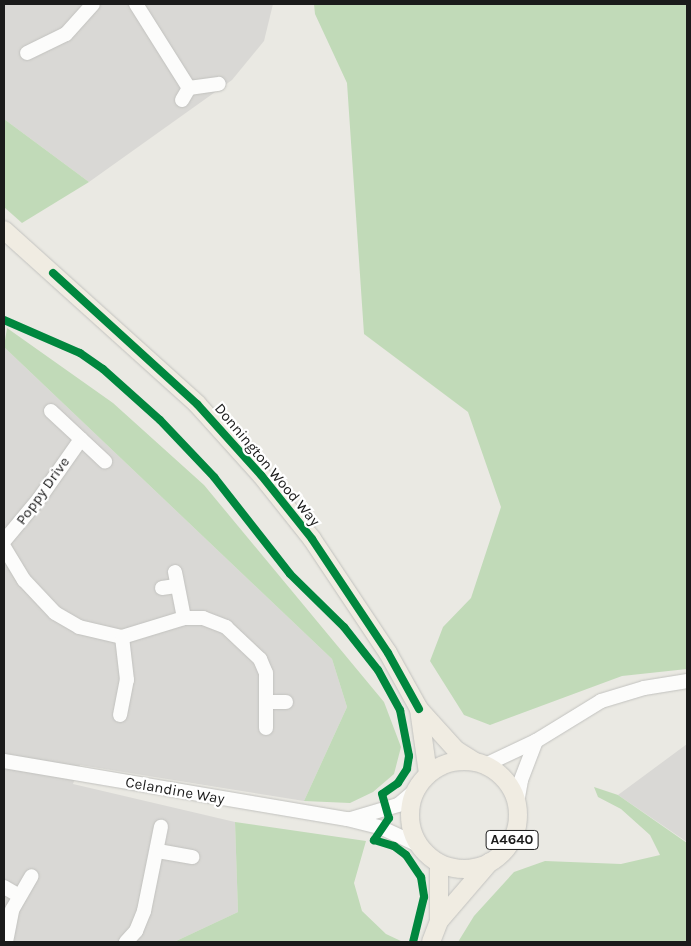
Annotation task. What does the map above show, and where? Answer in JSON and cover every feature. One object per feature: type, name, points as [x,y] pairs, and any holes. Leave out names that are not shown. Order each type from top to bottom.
[{"type":"main road","name":"Donnington Wood Way","points":[[4,230],[197,404],[261,475],[324,556],[388,653],[419,709],[456,750],[480,764]]},
{"type":"main road","name":"Donnington Wood Way","points":[[419,709],[428,774]]},
{"type":"main road","points":[[440,864],[418,844],[411,826],[410,808],[416,790],[428,774],[442,765],[458,761],[480,764],[499,774],[510,787],[517,803]]},
{"type":"main road","name":"A4640","points":[[439,921],[510,843],[518,817],[517,803]]},
{"type":"main road","name":"A4640","points":[[431,942],[439,921],[440,864],[465,868],[491,862]]},
{"type":"street","points":[[27,53],[66,34],[93,4]]},
{"type":"street","points":[[136,4],[189,88]]},
{"type":"street","points":[[189,88],[219,84]]},
{"type":"street","points":[[182,100],[189,88]]},
{"type":"street","points":[[51,411],[105,461]]},
{"type":"street","name":"Poppy Drive","points":[[4,541],[28,514],[81,439]]},
{"type":"street","points":[[4,547],[24,580],[55,613],[79,627],[122,637],[184,618],[214,620],[250,646],[260,659],[266,673],[268,702],[266,728]]},
{"type":"street","points":[[175,572],[176,586],[184,618]]},
{"type":"street","points":[[162,588],[176,586]]},
{"type":"street","points":[[120,715],[127,680],[122,637]]},
{"type":"street","points":[[480,764],[536,741],[601,701],[644,688],[687,682]]},
{"type":"street","points":[[268,702],[286,702]]},
{"type":"street","points":[[517,803],[521,780],[536,741]]},
{"type":"street","name":"Celandine Way","points":[[4,761],[347,819],[382,828],[418,844]]},
{"type":"street","name":"Celandine Way","points":[[347,819],[398,805],[416,790]]},
{"type":"street","points":[[126,942],[136,931],[144,911],[158,851],[161,826]]},
{"type":"street","points":[[158,851],[192,857]]},
{"type":"street","points":[[6,942],[18,895],[32,876]]},
{"type":"street","points":[[4,887],[18,895]]},
{"type":"shaded area","points":[[4,4],[273,4],[264,41],[232,80],[89,182],[4,119]]},
{"type":"shaded area","points":[[4,347],[332,659],[347,707],[304,801],[80,765],[73,784],[235,822],[238,912],[174,942],[4,942]]},
{"type":"shaded area","points":[[687,744],[687,842],[618,795]]},
{"type":"green space","points":[[314,4],[687,4],[687,669],[622,676],[490,725],[464,715],[430,661],[443,627],[471,598],[501,507],[468,412],[364,334],[347,83],[315,14]]},
{"type":"green space","points":[[4,119],[89,182],[22,223],[4,207]]},
{"type":"green space","points":[[7,328],[113,403],[204,485],[384,702],[401,747],[394,774],[373,792],[350,803],[304,801],[347,707],[332,659],[4,347]]},
{"type":"green space","points":[[594,787],[618,795],[687,843],[687,942],[458,942],[474,916],[514,872],[545,861],[621,864],[660,855],[650,835],[621,809],[598,797]]},
{"type":"green space","points":[[235,822],[366,841],[354,883],[362,911],[386,934],[403,942],[174,942],[238,912]]},
{"type":"cycle path","points":[[53,273],[197,404],[261,475],[312,539],[388,653],[419,709]]},
{"type":"cycle path","points":[[4,320],[80,353],[103,369],[160,420],[214,477],[290,574],[344,627],[378,670],[400,710],[409,756],[407,769],[398,783],[382,794],[389,818],[374,840],[394,846],[406,855],[421,877],[424,897],[413,942]]}]
